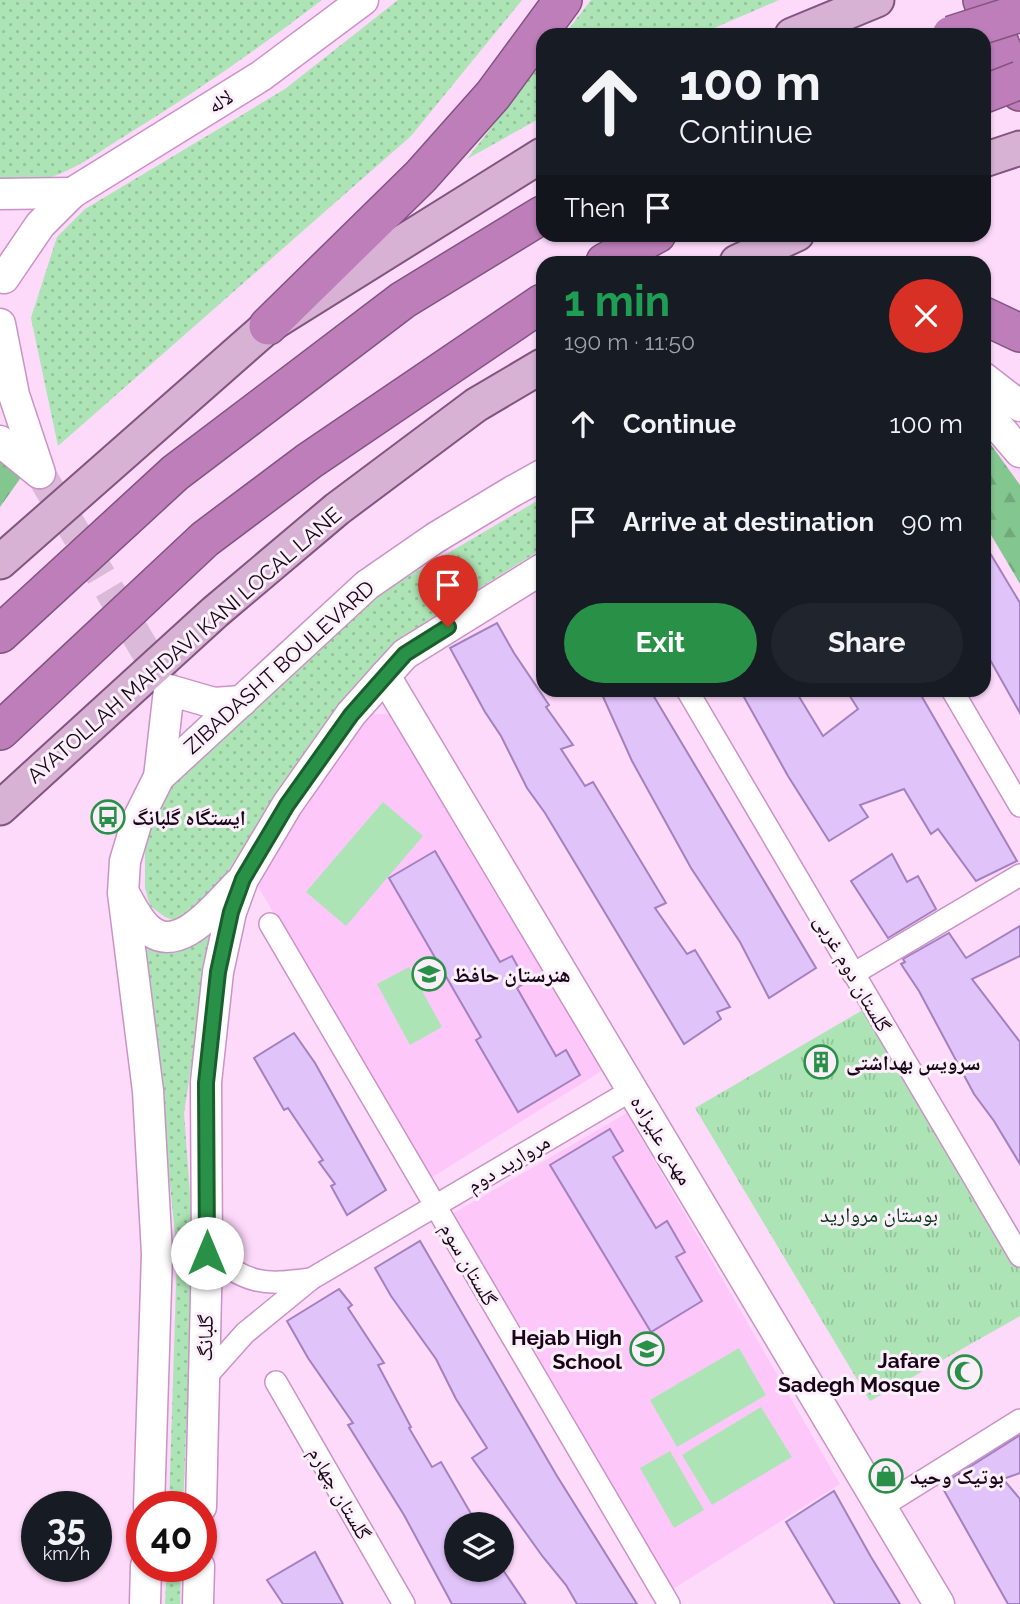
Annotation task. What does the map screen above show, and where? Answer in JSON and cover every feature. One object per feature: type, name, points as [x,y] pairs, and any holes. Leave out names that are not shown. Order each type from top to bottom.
[{"type":"highway","points":[[542,28],[563,0]]},
{"type":"highway","points":[[982,0],[1020,92]]},
{"type":"highway","points":[[973,28],[1020,13]]},
{"type":"highway","points":[[268,326],[430,166],[493,95],[536,37]]},
{"type":"highway","points":[[991,91],[1020,80]]},
{"type":"highway","points":[[0,634],[175,473],[403,300],[536,219]]},
{"type":"highway","points":[[616,256],[642,242]]},
{"type":"highway","points":[[0,731],[205,539],[309,461],[536,307]]},
{"type":"highway","points":[[991,319],[1020,333]]},
{"type":"main road","points":[[809,28],[877,0]]},
{"type":"main road","points":[[991,158],[1020,148]]},
{"type":"main road","points":[[0,562],[268,326],[536,159]]},
{"type":"main road","points":[[750,256],[780,242]]},
{"type":"main road","name":"AYATOLLAH MAHDAVI KANI LOCAL LANE","points":[[0,808],[215,612],[337,509],[476,405],[536,370]]},
{"type":"street","name":"لاله","points":[[2,290],[40,225],[72,193],[261,76],[363,0]]},
{"type":"street","points":[[0,194],[72,193]]},
{"type":"street","points":[[0,246],[2,290]]},
{"type":"street","points":[[0,324],[14,395],[40,473],[0,441]]},
{"type":"street","points":[[991,383],[1020,406]]},
{"type":"street","points":[[991,419],[1020,453]]},
{"type":"street","name":"ZIBADASHT BOULEVARD","points":[[123,893],[125,861],[136,821],[159,777],[367,585],[435,538],[536,478]]},
{"type":"street","points":[[513,491],[536,487]]},
{"type":"street","points":[[123,893],[146,928],[160,936],[176,937],[191,930],[243,879],[287,805],[351,715],[405,654],[536,573]]},
{"type":"street","name":"مهدی علیزاده","points":[[385,676],[939,1604]]},
{"type":"street","points":[[159,777],[169,690],[214,703],[242,701]]},
{"type":"street","name":"گلستان دوم غربی","points":[[691,697],[1020,1256]]},
{"type":"street","points":[[956,697],[1020,806]]},
{"type":"street","points":[[853,974],[1020,875]]},
{"type":"street","name":"گلبانگ","points":[[201,1491],[207,1253],[206,1083],[218,972],[231,912],[243,879]]},
{"type":"street","points":[[123,893],[148,1091],[157,1254],[150,1491]]},
{"type":"street","name":"گلستان سوم","points":[[270,924],[669,1604]]},
{"type":"street","name":"مروارید دوم","points":[[204,1379],[245,1334],[311,1279],[632,1090]]},
{"type":"street","name":"مروارید دوم","points":[[207,1253],[237,1275],[274,1284],[311,1279]]},
{"type":"street","name":"گلستان چهارم","points":[[276,1382],[404,1604]]},
{"type":"street","points":[[881,1507],[1020,1420]]},
{"type":"street","points":[[145,1604],[146,1582]]},
{"type":"street","points":[[198,1604],[199,1582]]},
{"type":"shaded area","name":"هنرستان حافظ","points":[[370,714],[392,714],[605,1069],[431,1178],[254,880],[358,721]]},
{"type":"shaded area","name":"Hejab High School","points":[[627,1113],[840,1484],[673,1589],[452,1214]]},
{"type":"green space","points":[[0,0],[322,0],[251,53],[79,165],[42,180],[0,183]]},
{"type":"green space","points":[[398,0],[522,0],[411,136],[58,446],[31,318],[57,237],[85,209],[285,89]]},
{"type":"green space","points":[[591,0],[779,0],[714,28],[569,28]]},
{"type":"green space","points":[[536,70],[536,120],[467,159]]},
{"type":"green space","points":[[991,445],[1020,485],[1020,584],[991,535]]},
{"type":"green space","points":[[0,461],[22,476],[0,507]]},
{"type":"green space","points":[[536,502],[536,553],[394,642],[277,797],[226,874],[199,909],[181,923],[165,917],[150,906],[145,888],[145,837],[167,788],[373,597]]},
{"type":"green space","points":[[383,802],[423,836],[346,926],[306,892]]},
{"type":"green space","points":[[212,930],[184,1113],[194,1248],[184,1491],[170,1491],[177,1254],[156,1048],[139,944],[160,953],[169,953],[178,952]]},
{"type":"green space","points":[[409,967],[442,1027],[410,1045],[377,984]]},
{"type":"green space","name":"بوستان مروارید","points":[[873,1004],[1020,1249],[1020,1316],[870,1401],[695,1108]]},
{"type":"green space","points":[[739,1348],[766,1395],[677,1447],[650,1400]]},
{"type":"green space","points":[[761,1407],[792,1457],[712,1505],[682,1455]]},
{"type":"green space","points":[[670,1451],[704,1510],[674,1528],[640,1468]]},
{"type":"green space","points":[[166,1582],[181,1582],[180,1604],[165,1604]]},
{"type":"building","points":[[991,555],[1020,603],[1020,713],[991,661]]},
{"type":"building","points":[[497,623],[536,686],[536,697],[544,697],[549,705],[546,707],[573,745],[561,749],[585,786],[593,782],[666,903],[655,908],[687,954],[695,950],[730,1007],[717,1012],[721,1019],[684,1044],[545,813],[527,788],[501,736],[450,648]]},
{"type":"building","points":[[603,697],[654,697],[816,968],[769,998],[740,942],[691,868],[632,761]]},
{"type":"building","points":[[744,697],[799,697],[823,736],[858,709],[850,697],[922,697],[1017,861],[976,881],[938,829],[931,834],[904,789],[860,805],[868,817],[829,841],[788,776]]},
{"type":"building","points":[[435,851],[500,962],[512,956],[526,982],[517,988],[556,1056],[566,1050],[580,1075],[518,1112],[476,1040],[481,1037],[389,878]]},
{"type":"building","points":[[892,854],[907,882],[918,876],[936,909],[888,938],[851,881]]},
{"type":"building","points":[[1020,926],[1020,956],[972,979],[1020,1042],[1020,1164],[974,1094],[919,991],[901,964],[905,962],[903,959],[949,933],[966,958]]},
{"type":"building","points":[[294,1033],[315,1063],[386,1190],[347,1215],[331,1186],[335,1184],[319,1162],[323,1160],[288,1108],[284,1110],[254,1058]]},
{"type":"building","points":[[610,1129],[623,1151],[613,1157],[656,1228],[667,1221],[685,1252],[676,1257],[702,1301],[651,1332],[550,1165]]},
{"type":"building","points":[[420,1241],[557,1476],[637,1604],[577,1604],[566,1585],[514,1517],[514,1512],[511,1512],[472,1458],[487,1448],[456,1399],[436,1359],[391,1296],[375,1268]]},
{"type":"building","points":[[339,1289],[352,1305],[348,1308],[384,1363],[378,1365],[411,1427],[409,1428],[432,1467],[441,1462],[470,1512],[444,1512],[444,1582],[511,1582],[526,1604],[452,1604],[404,1515],[348,1425],[353,1423],[308,1358],[287,1321]]},
{"type":"building","points":[[1020,1435],[1020,1473],[1003,1479],[1020,1499],[1020,1604],[1008,1604],[941,1485]]},
{"type":"building","points":[[834,1491],[900,1604],[835,1604],[786,1522]]},
{"type":"building","points":[[315,1552],[343,1604],[283,1604],[267,1580]]},
{"type":"tunnel","points":[[40,473],[167,687]]},
{"type":"place","name":"ایستگاه گلبانگ","points":[[108,817]]},
{"type":"place","name":"هنرستان حافظ","points":[[429,974]]},
{"type":"place","name":"سرویس بهداشتی","points":[[821,1062]]},
{"type":"place","name":"Hejab High School","points":[[647,1349]]},
{"type":"place","name":"Jafare Sadegh Mosque","points":[[965,1372]]},
{"type":"place","name":"بوتیک وحید","points":[[886,1476]]},
{"type":"route","points":[[207,1253],[206,1083],[218,972],[231,912],[243,879],[287,805],[351,715],[405,654],[448,627]]}]
